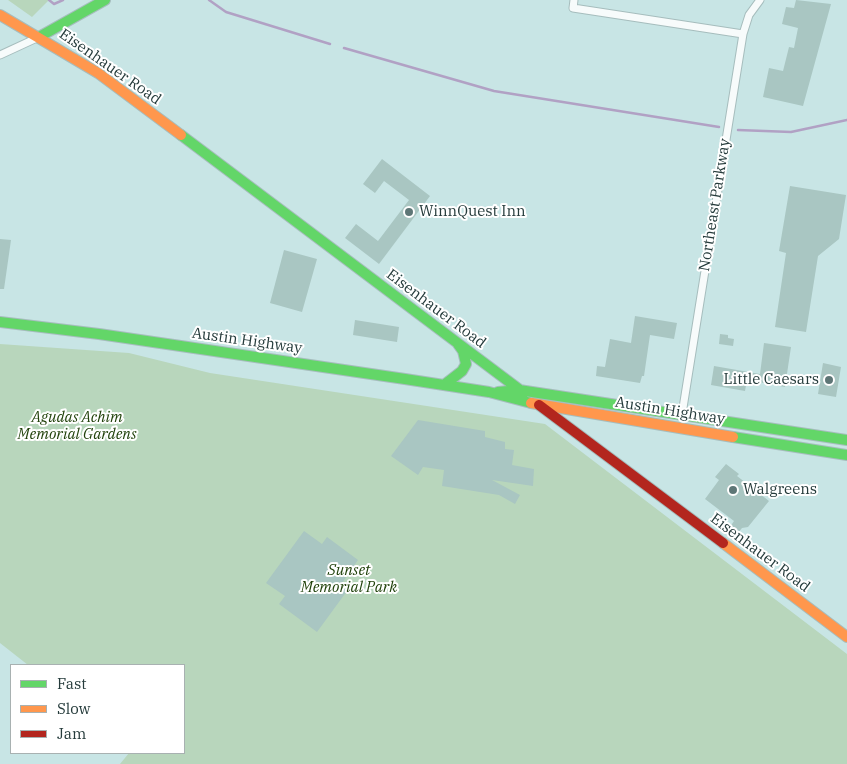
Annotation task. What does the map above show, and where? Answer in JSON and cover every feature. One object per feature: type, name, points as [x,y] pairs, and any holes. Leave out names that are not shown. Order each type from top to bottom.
[{"type":"main road","points":[[39,37],[105,0]]},
{"type":"main road","name":"Eisenhauer Road","points":[[0,15],[98,74],[847,638]]},
{"type":"main road","name":"Austin Highway","points":[[0,322],[99,334],[489,392],[541,406],[847,455]]},
{"type":"main road","points":[[444,385],[462,371],[466,364],[463,351],[458,344]]},
{"type":"main road","name":"Austin Highway","points":[[489,392],[519,390],[847,440]]},
{"type":"street","name":"Northeast Parkway","points":[[682,414],[743,34],[749,15],[760,0]]},
{"type":"street","points":[[573,4],[743,34]]},
{"type":"street","points":[[0,55],[39,37]]},
{"type":"green space","points":[[8,0],[49,0],[32,17]]},
{"type":"green space","name":"Sunset Memorial Park","points":[[0,344],[129,353],[210,373],[545,424],[847,654],[847,764],[120,764],[128,754],[185,754],[185,664],[27,664],[0,643]]},
{"type":"building","points":[[796,0],[831,4],[803,106],[763,97],[769,68],[783,71],[789,47],[794,48],[798,28],[782,24],[786,7],[794,8]]},
{"type":"building","name":"WinnQuest Inn","points":[[382,159],[430,196],[379,264],[345,238],[356,224],[378,241],[409,200],[384,181],[375,193],[363,184]]},
{"type":"building","points":[[790,186],[846,195],[839,239],[818,256],[806,332],[775,327],[786,253],[779,251]]},
{"type":"building","points":[[0,239],[11,240],[4,289],[0,289]]},
{"type":"building","points":[[284,250],[317,259],[302,312],[270,303]]},
{"type":"building","points":[[635,316],[677,323],[674,339],[650,335],[644,376],[642,376],[640,383],[596,376],[597,366],[605,367],[610,339],[631,343]]},
{"type":"building","points":[[355,320],[399,327],[397,342],[353,335]]},
{"type":"building","points":[[720,334],[728,335],[728,338],[734,339],[733,346],[719,344]]},
{"type":"building","points":[[764,343],[791,347],[785,387],[747,380],[745,391],[711,385],[714,366],[760,374]]},
{"type":"building","name":"Little Caesars","points":[[823,363],[841,367],[836,397],[818,394]]},
{"type":"building","points":[[418,420],[485,431],[485,437],[505,442],[505,449],[514,450],[512,465],[534,469],[533,486],[492,480],[520,495],[515,504],[499,495],[442,486],[444,470],[423,467],[418,475],[391,456]]},
{"type":"building","name":"Walgreens","points":[[726,464],[739,474],[737,476],[769,501],[748,527],[742,528],[738,533],[730,527],[734,521],[705,499],[719,480],[715,477]]},
{"type":"building","points":[[304,531],[322,544],[327,537],[358,560],[340,586],[347,591],[317,632],[279,604],[285,596],[266,583]]},
{"type":"waterway","points":[[49,0],[54,4],[63,0]]},
{"type":"waterway","points":[[209,0],[226,12],[330,44]]},
{"type":"waterway","points":[[344,48],[494,91],[719,127]]},
{"type":"waterway","points":[[738,130],[791,132],[847,120]]},
{"type":"traffic: fast","points":[[39,37],[105,0]]},
{"type":"traffic: fast","points":[[181,135],[524,393]]},
{"type":"traffic: fast","points":[[0,322],[99,334],[405,379],[489,392],[531,403]]},
{"type":"traffic: fast","points":[[444,385],[462,371],[466,364],[463,351],[458,344]]},
{"type":"traffic: fast","points":[[498,392],[519,390],[847,440]]},
{"type":"traffic: fast","points":[[733,437],[847,455]]},
{"type":"traffic: slow","points":[[0,15],[98,73],[181,135]]},
{"type":"traffic: slow","points":[[531,403],[733,437]]},
{"type":"traffic: slow","points":[[723,543],[847,637]]},
{"type":"traffic: jam","points":[[539,405],[723,543]]},
{"type":"place","name":"WinnQuest Inn","points":[[409,212]]},
{"type":"place","name":"Little Caesars","points":[[829,380]]},
{"type":"place","name":"Walgreens","points":[[733,490]]},
{"type":"park label","name":"Agudas Achim Memorial Gardens","points":[[77,426]]}]
